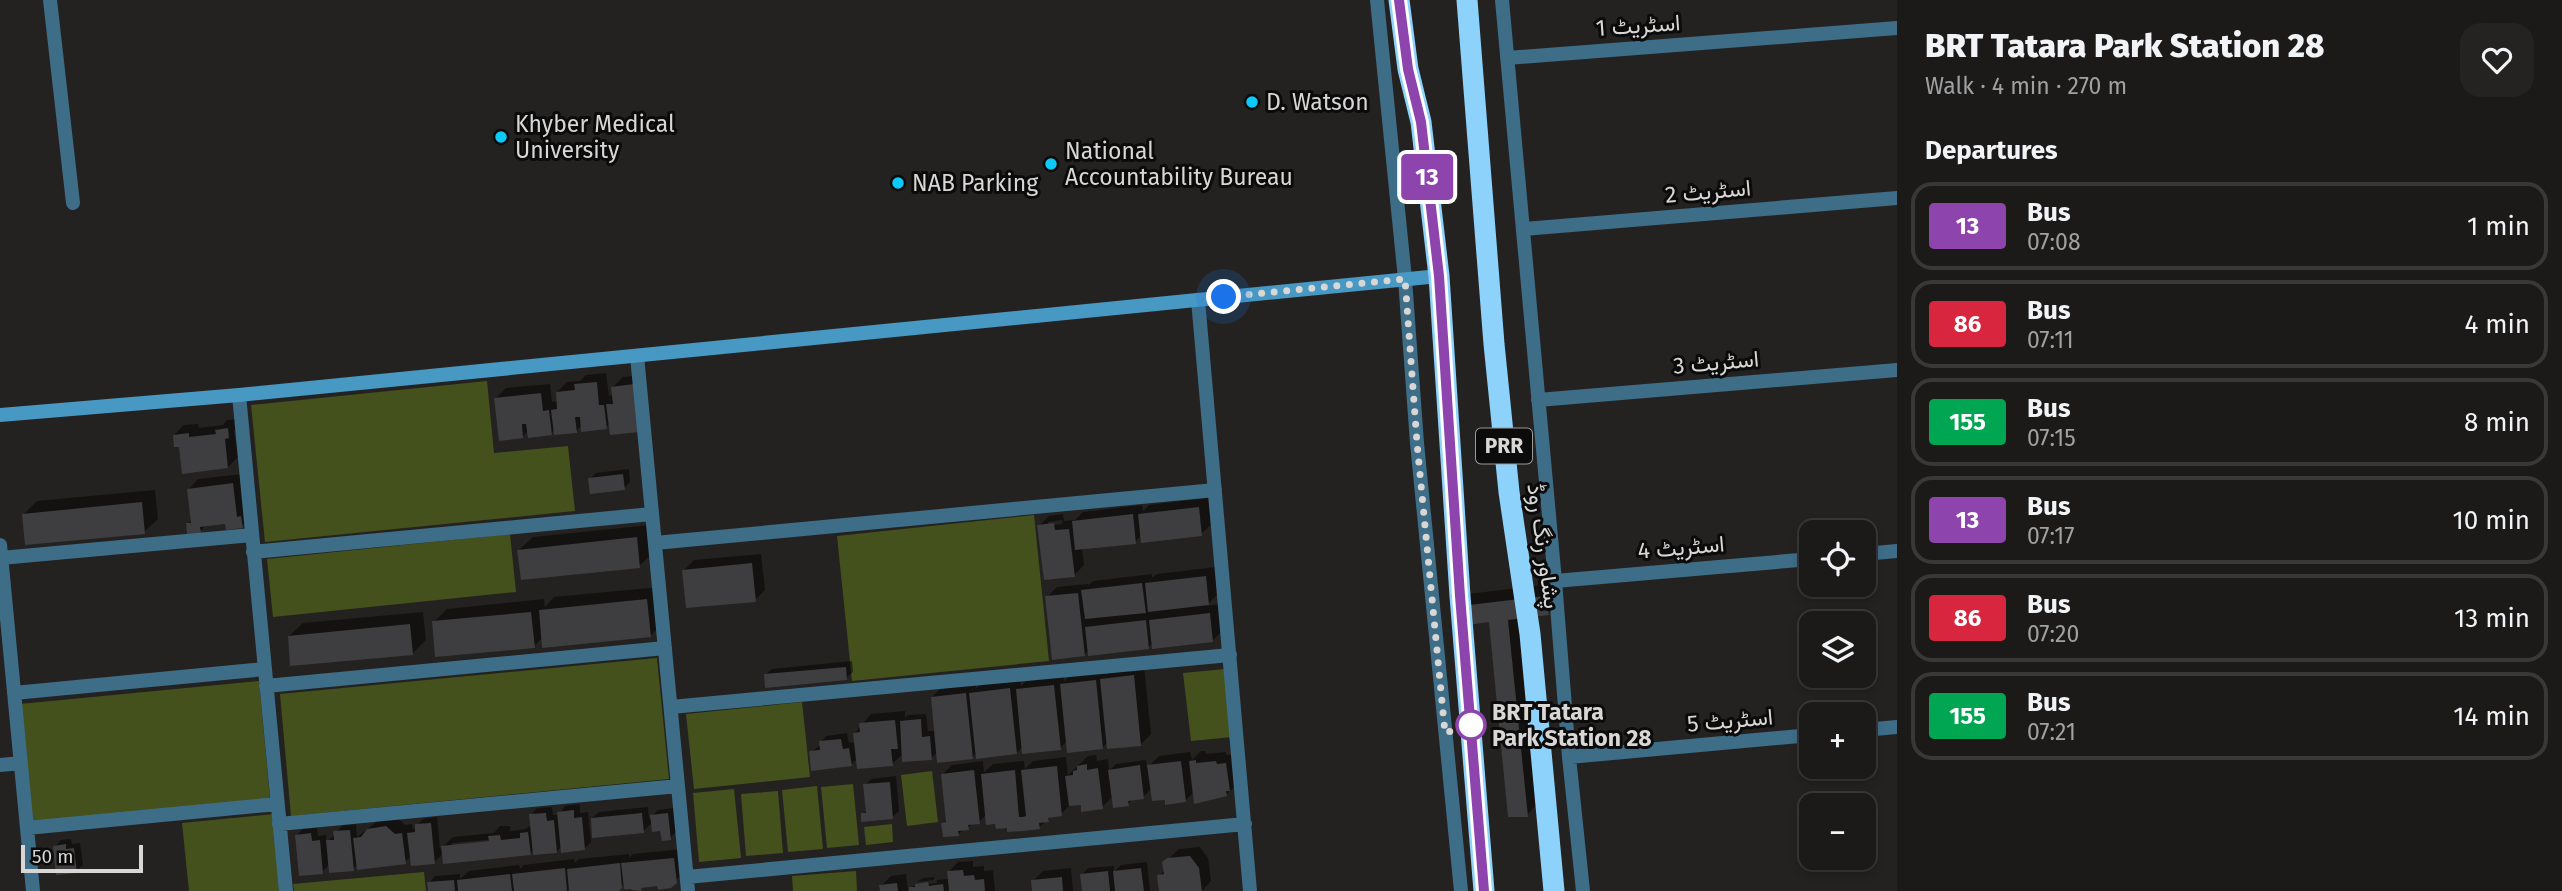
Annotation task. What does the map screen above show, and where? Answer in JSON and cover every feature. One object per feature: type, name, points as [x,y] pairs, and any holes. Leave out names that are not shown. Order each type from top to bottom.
[{"type":"highway","name":"PRR","points":[[1399,0],[1408,69],[1421,122],[1439,276],[1460,596],[1484,891]]},
{"type":"highway","name":"پشاور رنگ روڈ","points":[[1466,0],[1494,344],[1509,492],[1530,634],[1554,891]]},
{"type":"street","points":[[50,0],[73,204]]},
{"type":"street","points":[[1377,0],[1461,891]]},
{"type":"street","points":[[1502,0],[1583,891]]},
{"type":"street","name":"اسٹریٹ 1","points":[[1507,58],[1897,28]]},
{"type":"street","name":"اسٹریٹ 2","points":[[1523,229],[1897,198]]},
{"type":"street","points":[[0,415],[239,395],[1439,276]]},
{"type":"street","points":[[1198,300],[1250,891]]},
{"type":"street","points":[[637,356],[687,884],[1245,824]]},
{"type":"street","name":"اسٹریٹ 3","points":[[1538,400],[1897,370]]},
{"type":"street","points":[[239,395],[286,891]]},
{"type":"street","points":[[655,543],[1215,490]]},
{"type":"street","points":[[253,552],[652,514]]},
{"type":"street","points":[[33,891],[14,693],[3,617],[1,552],[252,535]]},
{"type":"street","points":[[1876,553],[1897,551]]},
{"type":"street","name":"اسٹریٹ 4","points":[[1555,581],[1799,560]]},
{"type":"street","points":[[266,686],[665,648]]},
{"type":"street","points":[[671,707],[1230,655]]},
{"type":"street","points":[[14,693],[265,669]]},
{"type":"street","points":[[1876,729],[1897,727]]},
{"type":"street","name":"اسٹریٹ 5","points":[[1569,757],[1799,736]]},
{"type":"street","points":[[0,765],[21,763]]},
{"type":"street","points":[[279,824],[678,786]]},
{"type":"street","points":[[27,828],[277,804]]},
{"type":"green space","points":[[487,381],[494,453],[568,446],[575,511],[265,542],[251,405]]},
{"type":"green space","points":[[1034,515],[1049,661],[852,681],[837,536]]},
{"type":"green space","points":[[510,534],[516,592],[273,617],[267,559]]},
{"type":"green space","points":[[657,658],[669,779],[291,816],[280,694]]},
{"type":"green space","points":[[1225,669],[1232,737],[1191,741],[1183,673]]},
{"type":"green space","points":[[259,681],[270,799],[32,822],[20,704]]},
{"type":"green space","points":[[802,702],[810,777],[694,789],[686,714]]},
{"type":"green space","points":[[932,771],[938,822],[907,826],[901,775]]},
{"type":"green space","points":[[853,784],[859,845],[827,848],[821,787]]},
{"type":"green space","points":[[817,786],[823,849],[788,852],[782,790]]},
{"type":"green space","points":[[734,789],[741,858],[699,862],[693,793]]},
{"type":"green space","points":[[778,791],[783,853],[746,856],[741,794]]},
{"type":"green space","points":[[274,814],[281,891],[189,891],[182,823]]},
{"type":"green space","points":[[892,824],[893,842],[866,845],[864,827]]},
{"type":"green space","points":[[856,871],[857,891],[793,891],[792,876]]},
{"type":"green space","points":[[424,872],[426,891],[294,891],[293,884]]},
{"type":"building","points":[[597,382],[599,405],[604,405],[607,429],[581,432],[580,417],[575,417],[577,433],[554,435],[551,410],[557,409],[556,392],[575,390],[574,384]]},
{"type":"building","points":[[634,384],[639,432],[610,435],[606,404],[613,404],[611,387]]},
{"type":"building","points":[[541,393],[543,411],[549,410],[552,435],[528,438],[526,424],[522,424],[523,438],[499,441],[494,398]]},
{"type":"building","points":[[228,428],[229,438],[225,439],[228,468],[182,474],[179,447],[174,447],[173,435],[189,433],[189,437],[216,434],[215,430]]},
{"type":"building","points":[[623,474],[625,490],[590,494],[588,478]]},
{"type":"building","points":[[233,483],[237,517],[241,516],[243,528],[226,530],[225,524],[200,527],[201,533],[187,534],[186,523],[191,523],[187,489]]},
{"type":"building","points":[[142,502],[145,534],[25,545],[22,514]]},
{"type":"building","points":[[1199,507],[1202,536],[1141,543],[1138,514]]},
{"type":"building","points":[[1133,514],[1136,544],[1075,550],[1072,521]]},
{"type":"building","points":[[1054,523],[1055,530],[1069,529],[1075,577],[1044,580],[1037,525]]},
{"type":"building","points":[[637,537],[640,568],[521,580],[517,550]]},
{"type":"building","points":[[752,563],[756,602],[686,608],[682,570]]},
{"type":"building","points":[[1206,576],[1209,605],[1148,612],[1145,583]]},
{"type":"building","points":[[1142,583],[1146,613],[1085,619],[1081,590]]},
{"type":"building","points":[[1078,593],[1085,656],[1052,660],[1045,596]]},
{"type":"building","name":"BRT Tatara Park Station 28","points":[[1546,596],[1549,615],[1508,620],[1528,817],[1508,817],[1489,622],[1455,627],[1452,607]]},
{"type":"building","points":[[647,599],[651,637],[542,648],[539,610]]},
{"type":"building","points":[[531,612],[535,648],[435,657],[432,621]]},
{"type":"building","points":[[1210,613],[1213,642],[1152,649],[1149,620]]},
{"type":"building","points":[[1146,620],[1149,649],[1088,656],[1085,627]]},
{"type":"building","points":[[410,624],[413,655],[290,666],[288,636]]},
{"type":"building","points":[[846,667],[847,680],[765,688],[764,674]]},
{"type":"building","points":[[1134,675],[1141,746],[1107,749],[1100,679]]},
{"type":"building","points":[[1096,680],[1103,749],[1067,753],[1060,684]]},
{"type":"building","points":[[1054,685],[1061,750],[1022,754],[1016,689]]},
{"type":"building","points":[[1010,688],[1017,754],[976,759],[969,693]]},
{"type":"building","points":[[966,693],[973,759],[937,763],[931,697]]},
{"type":"building","points":[[921,719],[922,737],[930,736],[932,760],[902,762],[900,721]]},
{"type":"building","points":[[895,720],[898,749],[891,749],[893,766],[857,769],[853,733],[860,732],[859,723]]},
{"type":"building","points":[[841,739],[843,749],[849,748],[852,766],[811,771],[809,751],[820,750],[819,741]]},
{"type":"building","points":[[1196,760],[1196,763],[1226,763],[1230,791],[1226,791],[1227,796],[1194,804],[1189,761]]},
{"type":"building","points":[[1181,761],[1186,802],[1165,805],[1165,800],[1152,801],[1147,765]]},
{"type":"building","points":[[1087,764],[1087,770],[1098,768],[1103,809],[1081,812],[1081,805],[1069,806],[1065,776],[1073,775],[1077,766]]},
{"type":"building","points":[[1140,765],[1144,799],[1128,801],[1129,806],[1113,808],[1108,770]]},
{"type":"building","points":[[1057,766],[1062,816],[1048,818],[1049,822],[1039,823],[1040,829],[1007,832],[1007,828],[996,829],[995,824],[986,825],[981,774],[1015,770],[1019,817],[1023,817],[1026,816],[1021,770]]},
{"type":"building","points":[[974,770],[980,824],[968,825],[969,830],[958,831],[959,836],[943,837],[941,823],[946,822],[941,774]]},
{"type":"building","points":[[890,782],[893,819],[861,822],[861,813],[866,813],[863,784]]},
{"type":"building","points":[[574,810],[574,818],[582,817],[585,850],[561,853],[557,812]]},
{"type":"building","points":[[546,813],[547,821],[554,820],[557,853],[533,855],[529,814]]},
{"type":"building","points":[[642,813],[644,833],[592,838],[591,818]]},
{"type":"building","points":[[668,813],[671,840],[662,841],[660,831],[652,832],[650,815]]},
{"type":"building","points":[[431,823],[435,864],[411,866],[407,833],[415,832],[415,824]]},
{"type":"building","points":[[386,826],[395,834],[402,833],[406,864],[357,870],[353,838],[361,837],[367,829]]},
{"type":"building","points":[[350,830],[354,871],[329,873],[326,840],[334,840],[333,831]]},
{"type":"building","points":[[528,832],[531,855],[443,864],[441,846],[489,841],[488,836],[500,835],[501,840],[520,838],[520,833]]},
{"type":"building","points":[[311,833],[312,841],[320,840],[323,874],[299,876],[295,835]]},
{"type":"building","points":[[66,844],[66,849],[74,848],[77,873],[56,875],[53,846]]},
{"type":"building","points":[[1190,856],[1199,868],[1202,891],[1159,891],[1157,875],[1164,874],[1162,862],[1167,858]]},
{"type":"building","points":[[674,858],[677,883],[671,888],[658,890],[657,886],[641,888],[642,891],[624,889],[621,863]]},
{"type":"building","points":[[620,863],[622,888],[619,891],[569,891],[567,869]]},
{"type":"building","points":[[565,868],[567,891],[514,891],[512,874]]},
{"type":"building","points":[[1141,868],[1144,891],[1115,891],[1113,871]]},
{"type":"building","points":[[963,870],[964,876],[974,875],[975,880],[984,879],[985,891],[949,891],[947,871]]},
{"type":"building","points":[[1108,871],[1110,891],[1082,891],[1080,874]]},
{"type":"building","points":[[510,874],[512,891],[458,891],[457,880]]},
{"type":"building","points":[[1062,877],[1063,891],[1032,891],[1031,880]]},
{"type":"building","points":[[454,880],[455,891],[428,891],[427,882]]},
{"type":"building","points":[[928,882],[929,886],[943,884],[944,891],[909,891],[909,887],[915,887],[915,884]]},
{"type":"building","points":[[897,883],[898,891],[880,891],[879,885]]},
{"type":"bus line","name":"13","points":[[1399,0],[1408,69],[1421,122],[1439,276],[1460,596],[1484,891]]},
{"type":"place","name":"D. Watson","points":[[1252,102]]},
{"type":"place","name":"Khyber Medical University","points":[[501,137]]},
{"type":"place","name":"National Accountability Bureau","points":[[1051,164]]},
{"type":"place","name":"NAB Parking","points":[[898,183]]},
{"type":"place","name":"BRT Tatara Park Station 28","points":[[1471,725]]},
{"type":"route","points":[[1224,297],[1405,279],[1417,443],[1445,733],[1471,725]]}]
